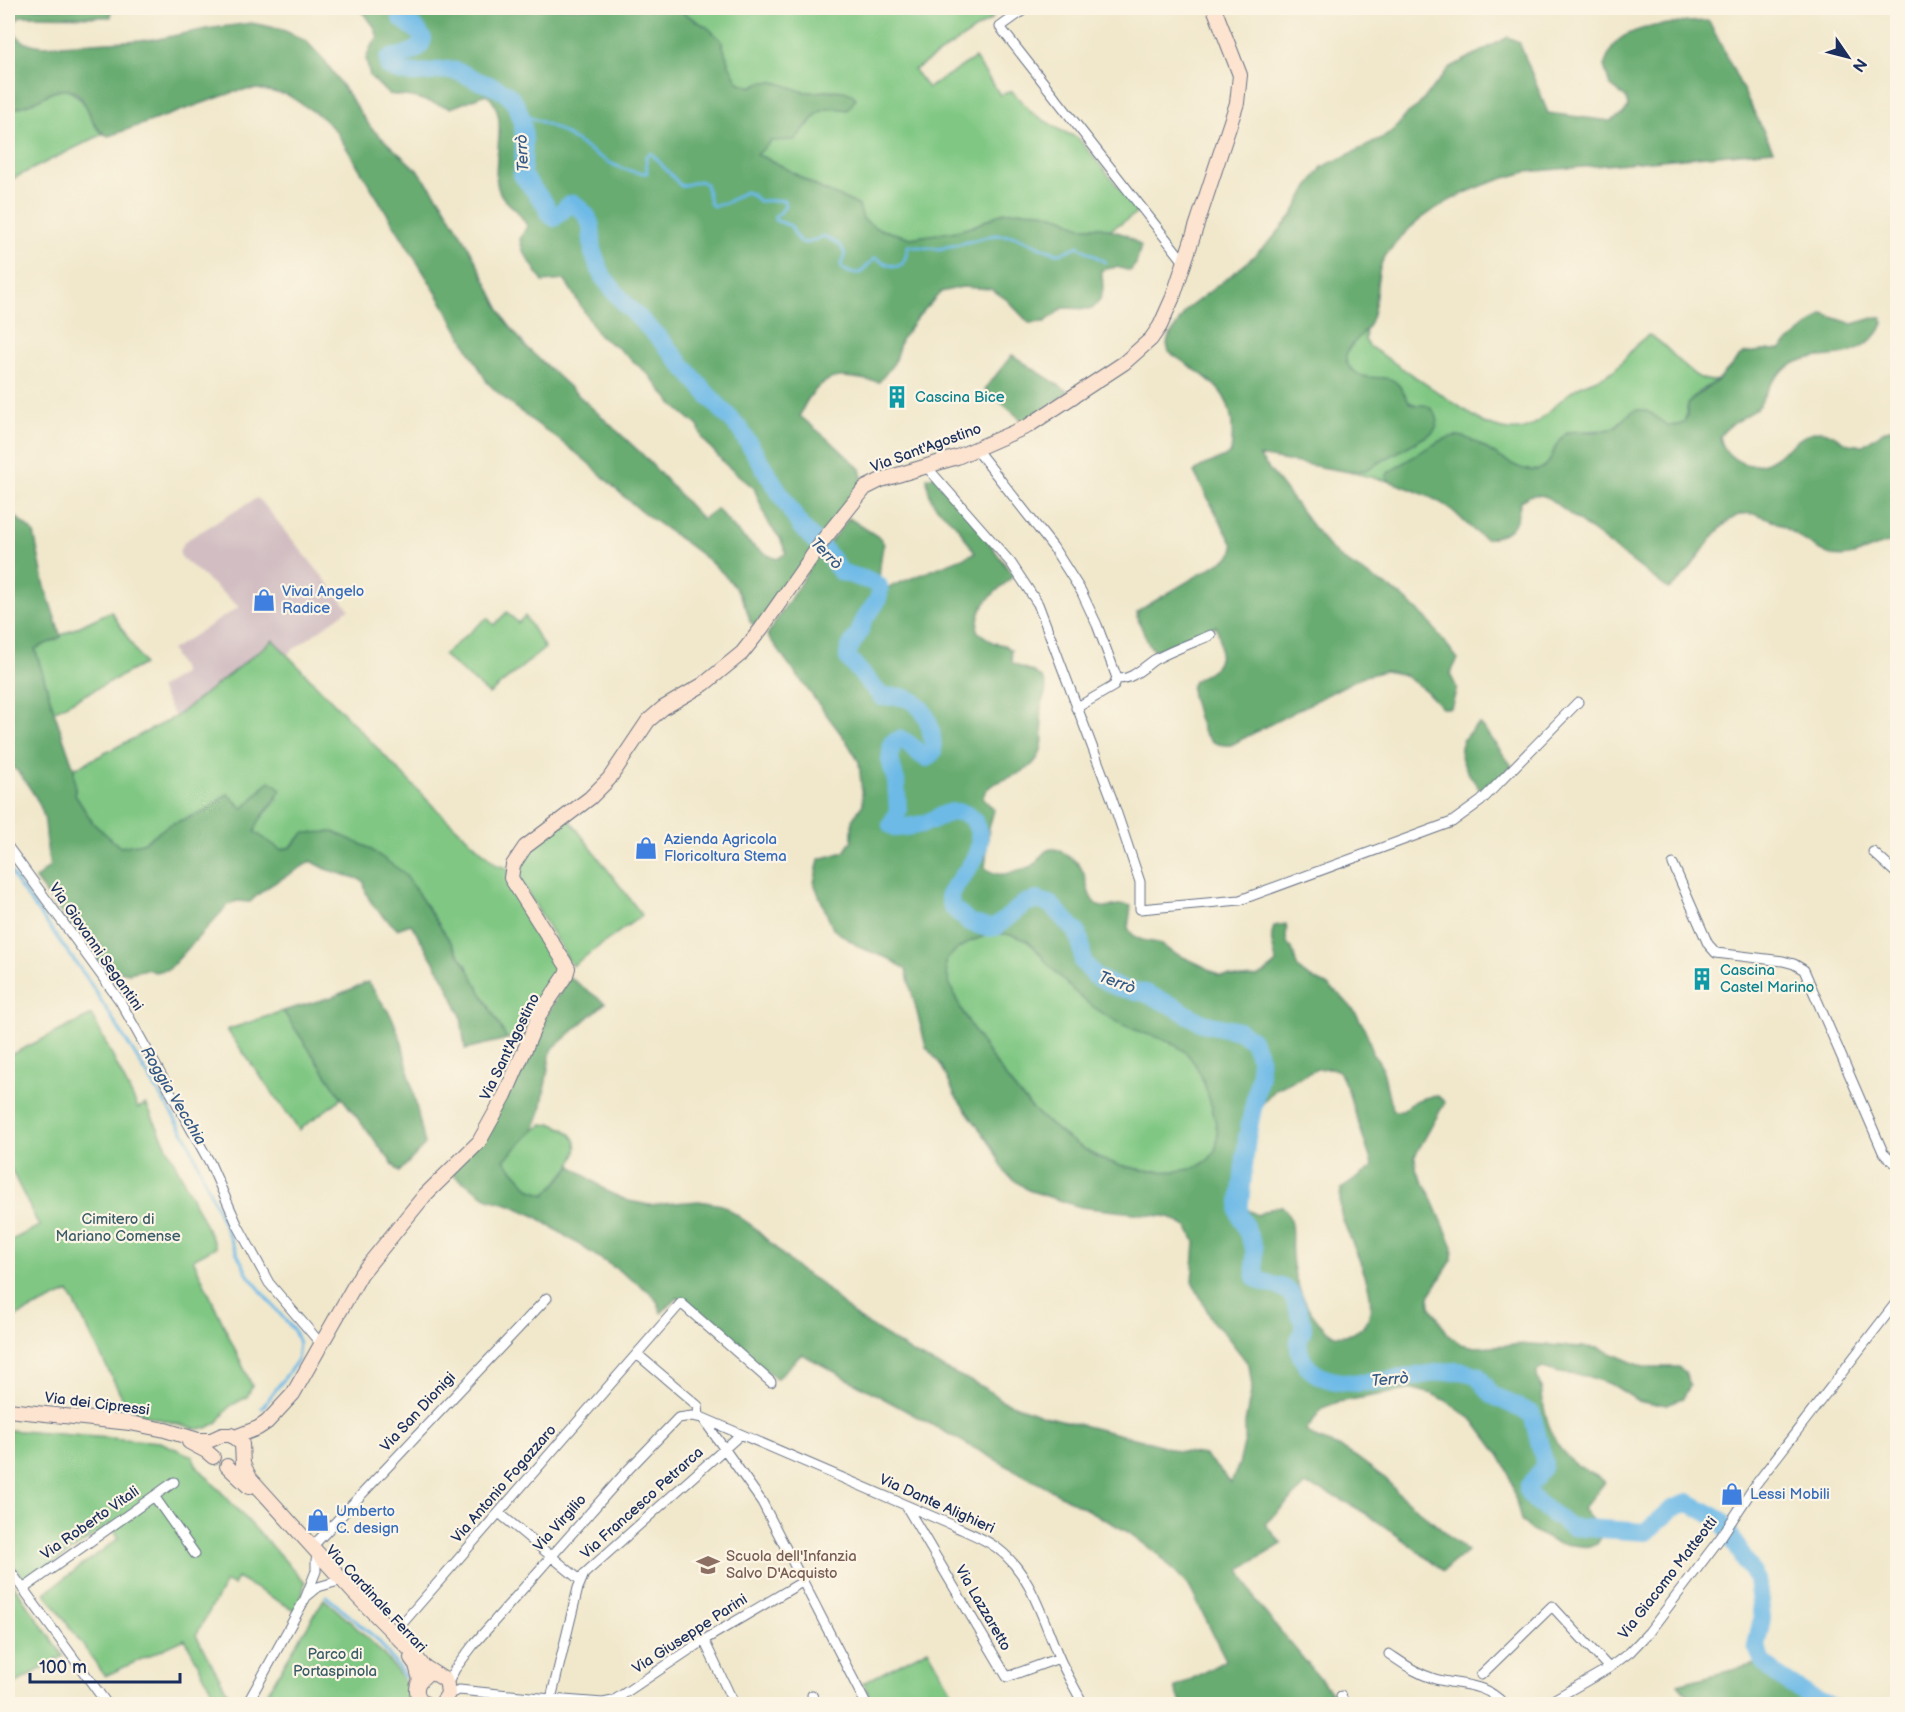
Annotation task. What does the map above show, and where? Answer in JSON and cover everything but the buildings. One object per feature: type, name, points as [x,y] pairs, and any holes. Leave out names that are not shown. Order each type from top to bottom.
[{"type":"street","name":"Via Sant'Agostino","points":[[240,1447],[278,1412],[293,1394],[361,1274],[425,1196],[483,1137],[505,1095],[542,1012],[566,975],[568,968],[566,963],[511,878],[513,866],[525,847],[590,798],[609,779],[648,721],[663,708],[704,684],[742,653],[809,559],[865,488],[881,480],[957,457],[1028,426],[1124,363],[1151,339],[1160,326],[1185,263],[1237,103],[1240,75],[1214,8]]},
{"type":"street","points":[[1021,12],[1000,27],[1185,263]]},
{"type":"street","points":[[976,449],[1053,547],[1081,591],[1098,625],[1117,678],[1114,686],[1076,708]]},
{"type":"street","points":[[926,466],[1011,563],[1038,604],[1112,799],[1140,882],[1140,909],[1240,900],[1452,822],[1480,801],[1578,702]]},
{"type":"street","points":[[1117,678],[1128,677],[1156,659],[1211,635]]},
{"type":"street","name":"Via Giovanni Segantini","points":[[8,847],[120,1001],[210,1163],[237,1224],[269,1283],[321,1344]]},
{"type":"street","points":[[1873,852],[1898,875]]},
{"type":"street","points":[[1673,864],[1708,944],[1716,953],[1784,961],[1804,970],[1883,1152],[1898,1166]]},
{"type":"street","name":"Via San Dionigi","points":[[314,1554],[547,1298]]},
{"type":"street","name":"Via Giacomo Matteotti","points":[[1546,1704],[1609,1668],[1630,1652],[1649,1632],[1721,1537],[1756,1484],[1898,1300]]},
{"type":"street","name":"Via Antonio Fogazzaro","points":[[394,1633],[681,1304],[771,1382]]},
{"type":"street","points":[[637,1354],[698,1406],[701,1417],[762,1502],[866,1704]]},
{"type":"street","name":"Via dei Cipressi","points":[[8,1410],[130,1423],[198,1440],[217,1438]]},
{"type":"street","name":"Via dei Cipressi","points":[[8,1416],[138,1428],[184,1440],[213,1457]]},
{"type":"street","name":"Via Dante Alighieri","points":[[701,1417],[984,1540],[1009,1559],[1023,1578],[1039,1606],[1059,1658],[1083,1704]]},
{"type":"street","name":"Via Virgilio","points":[[442,1691],[455,1669],[626,1472],[678,1418],[701,1417]]},
{"type":"street","points":[[226,1434],[240,1447],[237,1463],[227,1466],[220,1464],[213,1457],[211,1449],[217,1438],[226,1434]]},
{"type":"street","name":"Via Francesco Petrarca","points":[[550,1702],[580,1580],[584,1574],[740,1435]]},
{"type":"street","name":"Via Cardinale Ferrari","points":[[240,1447],[245,1470],[250,1478],[335,1582],[413,1660],[420,1680],[417,1693],[419,1699],[426,1704]]},
{"type":"street","name":"Via Cardinale Ferrari","points":[[227,1466],[394,1633],[442,1691]]},
{"type":"street","name":"Via Roberto Vitali","points":[[23,1589],[174,1482]]},
{"type":"street","points":[[154,1496],[195,1554]]},
{"type":"street","name":"Via Lazzaretto","points":[[906,1506],[1006,1677],[1059,1658]]},
{"type":"street","points":[[499,1513],[580,1580]]},
{"type":"street","points":[[247,1704],[305,1599],[316,1571],[314,1554]]},
{"type":"street","points":[[8,1568],[107,1704]]},
{"type":"street","points":[[305,1599],[318,1587],[335,1582]]},
{"type":"street","name":"Via Giuseppe Parini","points":[[442,1691],[459,1690],[550,1702],[622,1701],[704,1640],[802,1582]]},
{"type":"street","points":[[1481,1675],[1552,1606],[1609,1668]]},
{"type":"street","points":[[704,1640],[734,1704]]},
{"type":"street","points":[[1389,1654],[1418,1673],[1436,1680],[1465,1683],[1483,1689],[1496,1696],[1504,1704]]},
{"type":"street","points":[[420,1680],[427,1675],[442,1691]]},
{"type":"shaded area","points":[[257,498],[349,609],[287,654],[273,640],[175,717],[159,688],[184,673],[171,650],[239,607],[181,557],[179,551],[185,541]]},
{"type":"green space","points":[[8,8],[111,8],[111,17],[21,16],[15,22],[14,33],[25,43],[43,46],[158,39],[251,23],[281,29],[306,41],[325,61],[371,128],[418,171],[442,202],[470,249],[505,320],[526,347],[642,454],[702,519],[717,509],[751,544],[777,559],[786,553],[780,538],[768,523],[754,488],[725,464],[703,439],[698,426],[673,405],[649,375],[618,348],[599,336],[565,280],[543,282],[523,251],[520,239],[527,226],[516,210],[501,196],[497,182],[499,128],[494,103],[486,94],[451,108],[412,97],[388,94],[370,76],[366,59],[378,37],[373,25],[359,8],[675,8],[707,27],[721,40],[729,65],[738,82],[751,87],[762,82],[774,82],[808,92],[844,91],[856,98],[848,110],[837,108],[822,111],[812,119],[795,140],[771,141],[757,155],[859,206],[863,219],[876,228],[911,238],[957,231],[1004,212],[1043,212],[1063,218],[1080,227],[1101,227],[1126,235],[1141,246],[1136,264],[1130,271],[1117,267],[1101,270],[1102,291],[1092,309],[1063,308],[1045,322],[1029,323],[1007,300],[991,289],[962,287],[941,292],[916,319],[901,340],[894,363],[879,382],[840,377],[826,381],[814,391],[800,416],[860,469],[864,485],[756,626],[750,622],[744,603],[733,586],[719,570],[634,505],[587,462],[521,412],[487,382],[442,302],[336,131],[319,115],[288,95],[257,89],[237,91],[109,136],[95,125],[82,99],[76,93],[68,90],[53,92],[32,103],[8,110]]},
{"type":"green space","points":[[675,8],[723,8],[727,11],[740,8],[989,8],[993,18],[914,70],[928,88],[975,58],[1000,95],[1012,91],[1032,113],[1078,138],[1139,212],[1110,230],[1101,227],[1080,227],[1063,218],[1004,212],[957,231],[911,238],[876,228],[863,219],[859,206],[820,188],[773,161],[756,155],[771,141],[809,125],[821,109],[856,99],[845,91],[807,92],[774,82],[762,82],[751,87],[738,82],[729,65],[721,40],[707,27]]},
{"type":"green space","points":[[1709,21],[1773,150],[1526,172],[1491,182],[1441,205],[1411,227],[1385,256],[1378,277],[1369,325],[1350,348],[1346,359],[1348,365],[1359,375],[1390,379],[1399,386],[1410,403],[1432,409],[1438,422],[1432,433],[1366,470],[1349,472],[1259,456],[1327,545],[1343,560],[1401,595],[1426,618],[1458,659],[1450,674],[1457,688],[1451,708],[1442,708],[1426,691],[1404,675],[1385,671],[1361,677],[1231,745],[1215,743],[1202,728],[1191,688],[1199,677],[1216,666],[1220,655],[1220,643],[1216,626],[1160,650],[1154,650],[1149,645],[1137,617],[1137,612],[1141,609],[1229,557],[1233,552],[1233,545],[1194,472],[1231,452],[1231,415],[1226,402],[1210,381],[1169,352],[1167,344],[1187,309],[1244,265],[1273,238],[1293,214],[1322,167],[1393,131],[1408,113],[1418,106],[1449,68],[1508,37],[1519,42],[1548,113],[1610,121],[1623,114],[1628,107],[1626,98],[1610,85],[1604,66],[1615,44],[1622,37],[1645,28],[1673,23]]},
{"type":"green space","points":[[66,89],[81,100],[93,123],[103,134],[8,181],[8,110]]},
{"type":"green space","points":[[1823,314],[1853,324],[1882,317],[1883,323],[1875,336],[1863,347],[1853,352],[1801,360],[1791,365],[1771,384],[1758,407],[1724,431],[1720,436],[1722,443],[1735,459],[1759,465],[1770,461],[1799,439],[1819,431],[1831,434],[1849,444],[1863,445],[1884,431],[1897,426],[1897,542],[1839,557],[1820,550],[1769,519],[1757,514],[1744,514],[1724,525],[1684,576],[1668,589],[1547,497],[1533,495],[1521,501],[1512,528],[1485,539],[1446,506],[1389,481],[1386,477],[1388,473],[1422,451],[1450,437],[1467,438],[1514,465],[1536,470],[1549,462],[1557,444],[1568,432],[1598,432],[1610,429],[1637,410],[1648,412],[1670,426],[1684,423],[1688,405],[1692,399],[1718,380],[1740,356],[1745,353],[1780,349]]},
{"type":"green space","points":[[1366,329],[1365,340],[1369,346],[1484,423],[1502,429],[1516,430],[1536,423],[1575,389],[1611,372],[1639,342],[1649,335],[1699,377],[1718,380],[1690,401],[1684,423],[1669,425],[1651,413],[1621,421],[1614,428],[1568,432],[1556,446],[1547,464],[1536,470],[1514,465],[1467,438],[1457,436],[1432,445],[1388,473],[1386,477],[1389,481],[1349,472],[1366,470],[1432,433],[1437,426],[1420,406],[1409,402],[1399,385],[1384,378],[1369,379],[1360,376],[1347,365],[1345,357],[1348,349]]},
{"type":"green space","points":[[1012,355],[1069,392],[1024,422],[985,389]]},
{"type":"green space","points":[[940,474],[1013,576],[984,605],[980,612],[977,631],[994,643],[1004,645],[1011,650],[1012,662],[1038,675],[1045,684],[1046,691],[1041,708],[1043,741],[1038,758],[1021,772],[986,790],[983,798],[994,810],[989,828],[985,868],[997,874],[1009,873],[1032,866],[1047,850],[1060,850],[1080,866],[1090,896],[1096,904],[1104,907],[1122,904],[1131,906],[1128,928],[1133,935],[1142,940],[1158,943],[1220,976],[1242,978],[1256,977],[1265,973],[1276,963],[1272,941],[1274,926],[1286,924],[1287,941],[1298,968],[1336,992],[1358,1016],[1367,1035],[1372,1054],[1378,1060],[1384,1074],[1388,1096],[1394,1111],[1403,1111],[1415,1102],[1428,1097],[1438,1096],[1445,1102],[1415,1156],[1416,1169],[1431,1196],[1453,1247],[1452,1260],[1429,1296],[1430,1306],[1448,1334],[1460,1344],[1475,1347],[1529,1344],[1599,1348],[1643,1367],[1679,1367],[1686,1373],[1690,1386],[1683,1398],[1667,1404],[1651,1404],[1638,1401],[1613,1385],[1586,1376],[1560,1373],[1543,1368],[1537,1371],[1545,1413],[1555,1440],[1573,1462],[1605,1482],[1583,1509],[1604,1533],[1597,1544],[1589,1547],[1555,1543],[1530,1529],[1521,1520],[1509,1473],[1500,1456],[1474,1421],[1445,1400],[1413,1389],[1338,1402],[1322,1408],[1306,1431],[1317,1439],[1341,1448],[1356,1457],[1386,1479],[1398,1493],[1467,1551],[1443,1571],[1360,1510],[1306,1485],[1265,1524],[1282,1544],[1240,1569],[1257,1603],[1341,1704],[1182,1704],[1175,1688],[1226,1660],[1190,1588],[1160,1556],[1128,1532],[802,1354],[776,1379],[682,1300],[678,1298],[661,1313],[651,1293],[615,1268],[535,1216],[511,1205],[489,1199],[452,1174],[569,977],[605,1003],[551,1050],[541,1111],[534,1130],[504,1160],[531,1190],[545,1195],[572,1166],[610,1193],[629,1201],[649,1205],[699,1201],[722,1205],[751,1225],[799,1270],[819,1282],[856,1317],[916,1355],[985,1388],[1001,1400],[1041,1415],[1177,1451],[1205,1455],[1231,1483],[1245,1440],[1245,1423],[1252,1387],[1249,1365],[1213,1322],[1192,1281],[1195,1242],[1188,1228],[1170,1217],[1080,1207],[1028,1190],[1006,1174],[991,1145],[955,1095],[941,1065],[926,1047],[906,970],[890,959],[861,948],[833,929],[814,883],[819,859],[844,852],[852,840],[852,820],[863,804],[859,762],[847,742],[767,635],[814,562],[849,518],[880,538],[884,544],[880,578],[887,588],[975,553],[959,529],[937,508],[930,497],[927,478]],"holes":[[[1005,934],[1019,937],[1030,943],[1070,987],[1100,1011],[1127,1027],[1174,1044],[1190,1057],[1205,1085],[1217,1128],[1216,1148],[1208,1160],[1195,1167],[1160,1172],[1108,1161],[1067,1138],[1042,1118],[1019,1094],[964,1015],[946,970],[947,959],[966,944],[981,937]],[[1331,1068],[1339,1071],[1347,1088],[1373,1167],[1341,1189],[1342,1217],[1367,1280],[1370,1298],[1370,1313],[1363,1326],[1350,1334],[1343,1335],[1336,1335],[1325,1329],[1306,1305],[1293,1265],[1290,1218],[1283,1207],[1275,1207],[1257,1215],[1246,1209],[1255,1121],[1263,1103],[1276,1089],[1317,1069]]]},
{"type":"green space","points":[[8,510],[34,533],[45,587],[61,637],[35,649],[74,769],[75,795],[93,823],[120,847],[143,843],[169,825],[205,811],[228,794],[243,809],[270,781],[281,789],[259,820],[255,832],[281,850],[291,847],[304,833],[334,832],[367,847],[404,873],[466,965],[507,1039],[465,1049],[461,1016],[445,980],[411,924],[397,929],[371,902],[364,882],[328,870],[311,861],[257,895],[250,902],[237,901],[228,905],[169,969],[155,972],[146,969],[129,973],[108,969],[98,963],[35,879],[50,866],[44,817],[38,801],[21,775],[12,767],[8,768]]},
{"type":"green space","points":[[111,611],[144,664],[54,711],[35,648]]},
{"type":"green space","points":[[507,612],[518,623],[525,616],[545,648],[489,694],[443,655],[487,618],[494,625]]},
{"type":"green space","points":[[273,640],[436,809],[497,865],[507,868],[561,968],[525,1035],[507,1039],[466,965],[404,873],[304,833],[290,847],[281,850],[255,832],[257,823],[278,799],[269,781],[243,809],[227,794],[205,811],[169,825],[143,843],[120,847],[93,823],[75,795],[74,769],[175,717]]},
{"type":"green space","points":[[1480,724],[1512,766],[1484,795],[1465,768],[1461,750],[1463,741]]},
{"type":"green space","points":[[569,819],[642,915],[572,966],[518,877],[517,867],[525,855]]},
{"type":"green space","points":[[1005,934],[1019,937],[1030,943],[1070,987],[1100,1011],[1127,1027],[1174,1044],[1190,1057],[1205,1085],[1217,1128],[1216,1148],[1208,1160],[1195,1167],[1179,1171],[1160,1172],[1108,1161],[1067,1138],[1042,1118],[1019,1094],[964,1015],[946,970],[947,959],[966,944],[981,937]]},
{"type":"green space","points":[[368,982],[392,1017],[402,1043],[425,1145],[399,1172],[342,1098],[283,1011],[332,997]]},
{"type":"green space","points":[[283,1011],[342,1098],[299,1130],[227,1030]]},
{"type":"green space","name":"Cimitero di Mariano Comense","points":[[92,1015],[138,1108],[146,1104],[216,1247],[193,1259],[252,1386],[247,1397],[230,1406],[218,1422],[207,1428],[197,1429],[129,1411],[69,1292],[8,1320],[8,1242],[39,1226],[8,1163],[8,1056]]},
{"type":"green space","points":[[552,1124],[567,1131],[574,1139],[577,1148],[569,1167],[545,1195],[531,1190],[504,1160],[534,1130],[542,1125]]},
{"type":"green space","points":[[8,1430],[160,1442],[192,1456],[196,1465],[305,1582],[298,1612],[237,1578],[233,1585],[226,1582],[196,1635],[234,1704],[219,1704],[185,1639],[105,1676],[45,1593],[119,1538],[110,1524],[26,1583],[8,1558]]},
{"type":"green space","points":[[8,1577],[63,1656],[8,1688]]},
{"type":"green space","name":"Parco di Portaspinola","points":[[324,1599],[388,1660],[417,1704],[260,1704]]},
{"type":"green space","points":[[928,1649],[959,1704],[874,1704],[863,1683]]},
{"type":"green space","points":[[1767,1661],[1782,1674],[1842,1704],[1694,1704],[1678,1684]]},
{"type":"waterway","name":"Terrò","points":[[399,8],[401,18],[418,31],[423,39],[414,51],[388,59],[389,67],[410,73],[456,71],[498,88],[508,95],[519,112],[524,133],[522,175],[545,204],[548,212],[554,218],[570,204],[575,204],[587,216],[591,226],[593,253],[603,277],[739,428],[801,527],[826,552],[841,572],[879,586],[879,596],[864,619],[850,648],[848,658],[882,697],[902,697],[917,705],[923,711],[930,727],[933,752],[927,758],[900,739],[892,743],[890,760],[896,781],[898,811],[891,825],[896,828],[916,825],[947,813],[957,812],[970,817],[979,832],[980,842],[973,861],[949,895],[952,907],[969,922],[987,928],[996,927],[1025,903],[1038,900],[1051,905],[1076,931],[1080,939],[1083,962],[1096,977],[1119,988],[1145,993],[1202,1023],[1239,1031],[1252,1040],[1259,1056],[1260,1074],[1247,1137],[1239,1212],[1254,1248],[1255,1277],[1264,1283],[1279,1286],[1291,1294],[1303,1325],[1299,1339],[1299,1351],[1307,1366],[1321,1376],[1358,1383],[1443,1372],[1461,1371],[1477,1375],[1492,1395],[1532,1414],[1544,1461],[1543,1468],[1528,1487],[1528,1492],[1536,1502],[1571,1527],[1646,1532],[1672,1509],[1688,1502],[1721,1520],[1757,1580],[1762,1618],[1756,1646],[1763,1662],[1778,1676],[1811,1697],[1827,1704]]},
{"type":"waterway","points":[[519,113],[557,129],[602,158],[624,169],[647,173],[646,156],[651,153],[681,186],[700,181],[706,184],[710,203],[713,206],[726,203],[745,192],[759,201],[784,200],[785,206],[775,216],[775,220],[791,226],[797,238],[803,243],[824,236],[840,245],[845,254],[841,264],[842,268],[850,273],[860,273],[875,258],[893,266],[901,265],[908,246],[939,249],[995,235],[1014,236],[1055,253],[1062,253],[1078,246],[1105,262]]},
{"type":"waterway","name":"Roggia Vecchia","points":[[8,867],[20,887],[87,978],[187,1138],[230,1239],[248,1275],[294,1331],[299,1343],[297,1361],[262,1408]]},
{"type":"waterway","name":"Roggia Vecchia","points":[[326,1596],[378,1640],[405,1677]]},
{"type":"place","name":"Cascina Bice","points":[[897,397]]},
{"type":"place","name":"Vivai Angelo Radice","points":[[264,600]]},
{"type":"place","name":"Azienda Agricola Floricoltura Stema","points":[[646,848]]},
{"type":"place","name":"Cascina Castel Marino","points":[[1702,979]]},
{"type":"place","name":"Lessi Mobili","points":[[1732,1494]]},
{"type":"place","name":"Umberto C. design","points":[[318,1520]]},
{"type":"place","name":"Scuola dell'Infanzia Salvo D'Acquisto","points":[[708,1565]]}]
